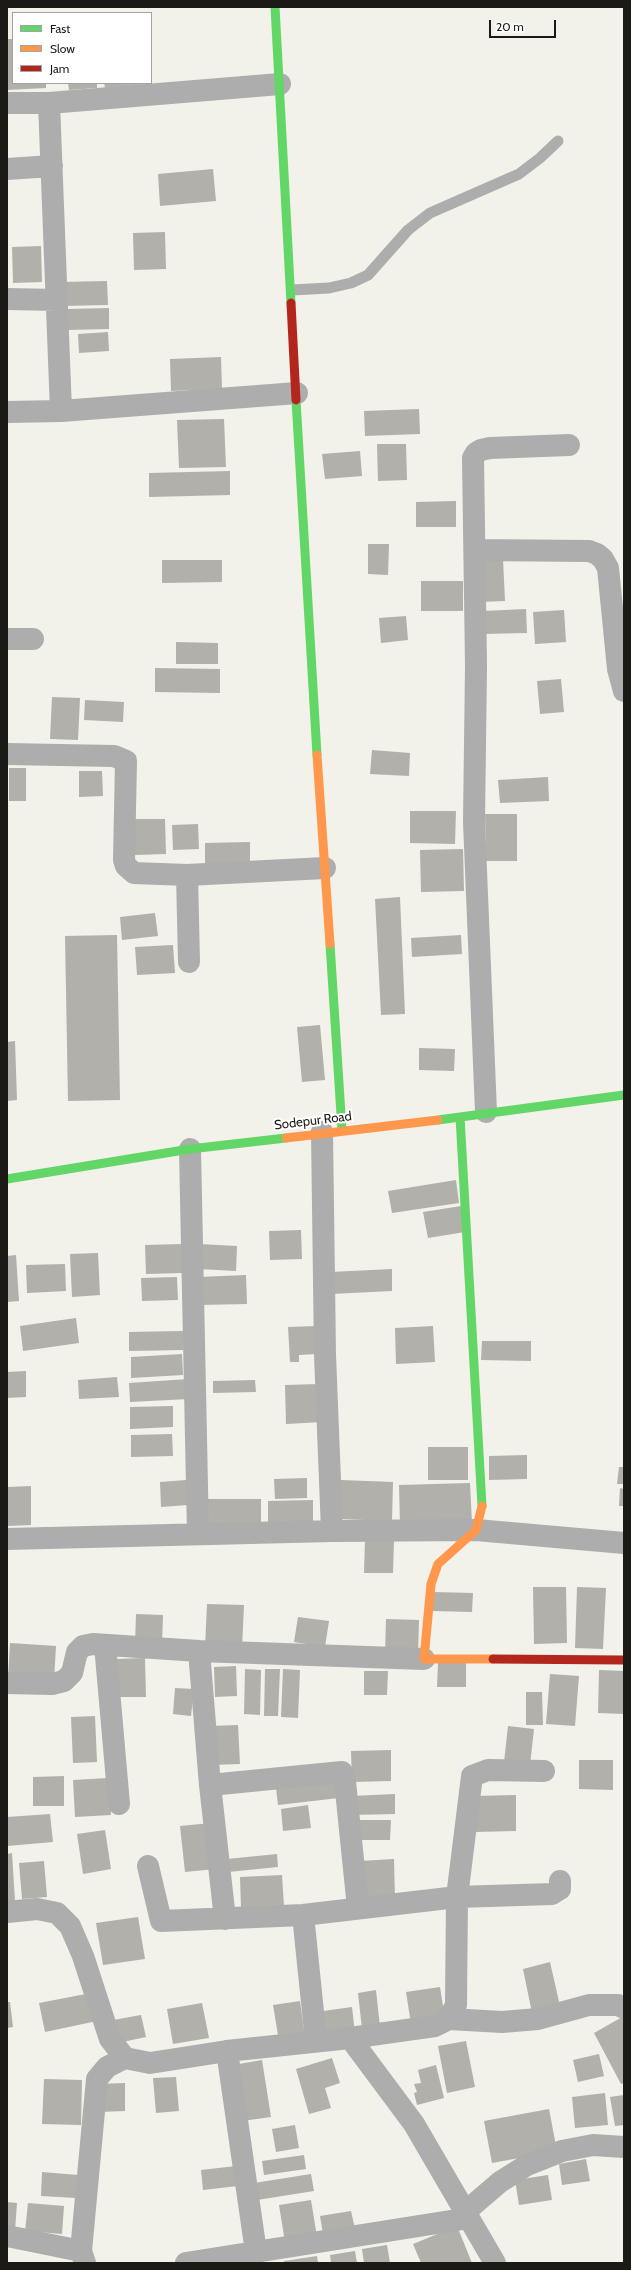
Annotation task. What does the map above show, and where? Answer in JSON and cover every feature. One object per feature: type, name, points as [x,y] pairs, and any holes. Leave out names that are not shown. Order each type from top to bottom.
[{"type":"street","points":[[278,8],[280,84],[298,393],[307,595],[325,868],[332,1131],[325,1355],[332,1531]]},
{"type":"street","points":[[7,102],[49,103],[280,84]]},
{"type":"street","points":[[49,103],[61,411]]},
{"type":"street","points":[[7,169],[52,166]]},
{"type":"street","points":[[7,299],[57,300]]},
{"type":"street","points":[[7,412],[61,411],[298,393]]},
{"type":"street","points":[[486,1112],[474,822],[476,550],[473,458],[476,453],[490,448],[570,445]]},
{"type":"street","points":[[476,550],[589,551],[603,559],[608,568],[618,669],[620,683],[624,691]]},
{"type":"street","points":[[7,639],[33,640]]},
{"type":"street","points":[[7,754],[114,756],[126,761],[126,866],[134,873],[187,875],[325,868]]},
{"type":"street","points":[[187,875],[189,962]]},
{"type":"street","name":"Sodepur Road","points":[[7,1179],[190,1149],[460,1117],[486,1112],[624,1095]]},
{"type":"street","points":[[424,1659],[431,1584],[438,1564],[476,1530],[482,1509],[476,1378],[460,1117]]},
{"type":"street","points":[[190,1149],[198,1534]]},
{"type":"street","points":[[7,1539],[332,1531],[476,1530],[624,1543]]},
{"type":"street","points":[[7,1683],[52,1684],[64,1681],[72,1673],[77,1652],[83,1646],[93,1644],[199,1651],[424,1659],[624,1660]]},
{"type":"street","points":[[105,1645],[119,1804]]},
{"type":"street","points":[[199,1651],[210,1785],[225,1919]]},
{"type":"street","points":[[449,2019],[456,2005],[457,1897],[472,1776],[488,1770],[544,1771]]},
{"type":"street","points":[[210,1785],[337,1771],[342,1772],[345,1781],[358,1908]]},
{"type":"street","points":[[148,1866],[161,1921],[303,1915],[457,1897],[552,1894],[560,1890],[560,1881]]},
{"type":"street","points":[[7,1912],[37,1909],[57,1913],[70,1926],[83,1956],[110,2039],[125,2058]]},
{"type":"street","points":[[303,1915],[316,2041]]},
{"type":"street","points":[[7,2236],[83,2257],[96,2079],[107,2067],[125,2058],[150,2063],[228,2051],[350,2038],[435,2026],[449,2019],[502,2022],[538,2019],[589,2005],[618,2004],[624,2008]]},
{"type":"street","points":[[350,2038],[414,2124],[495,2263]]},
{"type":"street","points":[[228,2051],[256,2252]]},
{"type":"street","points":[[186,2263],[467,2215],[500,2182],[527,2165],[562,2151],[593,2145],[624,2147]]},
{"type":"lane","points":[[292,290],[329,288],[351,283],[368,275],[408,230],[430,213],[519,174],[558,142]]},
{"type":"building","points":[[7,39],[12,39],[12,84],[46,84],[46,88],[7,90]]},
{"type":"building","points":[[68,84],[97,84],[97,88],[69,90]]},
{"type":"building","points":[[104,84],[147,84],[105,88]]},
{"type":"building","points":[[213,169],[216,201],[160,206],[158,174]]},
{"type":"building","points":[[165,232],[166,269],[134,270],[133,233]]},
{"type":"building","points":[[41,246],[42,282],[13,283],[12,247]]},
{"type":"building","points":[[107,281],[108,305],[62,306],[61,282]]},
{"type":"building","points":[[109,308],[109,329],[68,330],[67,309]]},
{"type":"building","points":[[108,332],[109,351],[79,353],[78,334]]},
{"type":"building","points":[[221,357],[222,389],[171,391],[170,359]]},
{"type":"building","points":[[419,409],[420,434],[365,436],[364,411]]},
{"type":"building","points":[[224,419],[226,467],[179,468],[177,420]]},
{"type":"building","points":[[377,444],[406,444],[407,480],[378,481]]},
{"type":"building","points":[[360,451],[362,476],[325,479],[322,454]]},
{"type":"building","points":[[230,471],[230,495],[149,497],[149,473]]},
{"type":"building","points":[[456,501],[456,527],[416,527],[416,502]]},
{"type":"building","points":[[368,544],[389,544],[388,575],[368,574]]},
{"type":"building","points":[[503,559],[505,601],[480,602],[478,560]]},
{"type":"building","points":[[162,560],[222,560],[222,582],[162,583]]},
{"type":"building","points":[[421,581],[463,581],[463,611],[421,611]]},
{"type":"building","points":[[526,609],[527,633],[483,634],[483,611]]},
{"type":"building","points":[[564,610],[566,642],[535,644],[533,612]]},
{"type":"building","points":[[406,616],[408,640],[381,643],[379,618]]},
{"type":"building","points":[[176,642],[218,643],[218,664],[176,664]]},
{"type":"building","points":[[155,668],[220,669],[220,693],[155,692]]},
{"type":"building","points":[[561,679],[564,712],[540,714],[537,681]]},
{"type":"building","points":[[52,697],[80,698],[78,740],[50,739]]},
{"type":"building","points":[[85,700],[124,702],[123,722],[84,720]]},
{"type":"building","points":[[372,750],[410,753],[409,776],[370,774]]},
{"type":"building","points":[[9,768],[26,768],[26,801],[9,801]]},
{"type":"building","points":[[79,771],[102,771],[103,796],[79,797]]},
{"type":"building","points":[[548,777],[549,801],[500,803],[498,780]]},
{"type":"building","points":[[410,811],[456,811],[455,844],[410,843]]},
{"type":"building","points":[[485,814],[517,814],[517,861],[486,861]]},
{"type":"building","points":[[134,819],[165,819],[166,854],[135,855]]},
{"type":"building","points":[[198,824],[199,849],[173,850],[172,825]]},
{"type":"building","points":[[250,842],[250,867],[205,868],[205,843]]},
{"type":"building","points":[[463,849],[464,891],[421,892],[420,850]]},
{"type":"building","points":[[400,897],[405,1014],[381,1015],[375,899]]},
{"type":"building","points":[[155,913],[158,936],[122,940],[120,917]]},
{"type":"building","points":[[117,935],[120,1100],[68,1101],[65,936]]},
{"type":"building","points":[[461,935],[462,954],[412,957],[411,938]]},
{"type":"building","points":[[173,945],[175,973],[137,975],[135,947]]},
{"type":"building","points":[[320,1025],[325,1080],[302,1082],[297,1027]]},
{"type":"building","points":[[15,1041],[17,1100],[7,1101],[7,1042]]},
{"type":"building","points":[[419,1048],[455,1049],[454,1071],[419,1070]]},
{"type":"building","points":[[456,1180],[459,1203],[392,1213],[388,1191]]},
{"type":"building","points":[[461,1206],[465,1232],[428,1238],[423,1212]]},
{"type":"building","points":[[301,1230],[302,1259],[270,1260],[269,1231]]},
{"type":"building","points":[[182,1244],[182,1273],[146,1274],[145,1245]]},
{"type":"building","points":[[199,1244],[237,1246],[236,1271],[198,1269]]},
{"type":"building","points":[[98,1253],[100,1295],[72,1297],[70,1254]]},
{"type":"building","points":[[16,1255],[19,1301],[7,1302],[7,1256]]},
{"type":"building","points":[[65,1264],[66,1291],[27,1293],[26,1265]]},
{"type":"building","points":[[392,1269],[392,1291],[331,1294],[330,1272]]},
{"type":"building","points":[[246,1275],[247,1304],[199,1305],[198,1277]]},
{"type":"building","points":[[177,1277],[178,1300],[142,1301],[141,1278]]},
{"type":"building","points":[[76,1318],[79,1343],[23,1351],[20,1326]]},
{"type":"building","points":[[316,1326],[317,1354],[299,1355],[299,1362],[290,1362],[288,1327]]},
{"type":"building","points":[[433,1326],[435,1362],[396,1364],[395,1328]]},
{"type":"building","points":[[183,1331],[183,1350],[129,1351],[129,1332]]},
{"type":"building","points":[[482,1341],[531,1341],[531,1361],[481,1360]]},
{"type":"building","points":[[182,1354],[183,1375],[131,1378],[131,1357]]},
{"type":"building","points":[[26,1371],[26,1397],[7,1398],[7,1372]]},
{"type":"building","points":[[117,1377],[119,1397],[79,1399],[78,1380]]},
{"type":"building","points":[[188,1379],[189,1399],[130,1402],[129,1383]]},
{"type":"building","points":[[255,1380],[256,1392],[213,1393],[213,1381]]},
{"type":"building","points":[[320,1384],[322,1422],[286,1424],[285,1385]]},
{"type":"building","points":[[173,1406],[173,1427],[130,1429],[130,1407]]},
{"type":"building","points":[[172,1434],[173,1456],[131,1457],[131,1435]]},
{"type":"building","points":[[428,1447],[468,1447],[468,1480],[428,1480]]},
{"type":"building","points":[[527,1455],[527,1479],[489,1480],[489,1456]]},
{"type":"building","points":[[619,1467],[624,1467],[624,1484],[617,1484]]},
{"type":"building","points":[[307,1478],[307,1498],[275,1499],[274,1479]]},
{"type":"building","points":[[186,1480],[188,1505],[161,1507],[160,1482]]},
{"type":"building","points":[[341,1480],[393,1482],[392,1521],[339,1519]]},
{"type":"building","points":[[470,1483],[472,1523],[400,1525],[399,1485]]},
{"type":"building","points":[[31,1486],[31,1525],[7,1526],[7,1487]]},
{"type":"building","points":[[620,1488],[624,1489],[624,1506],[619,1506]]},
{"type":"building","points":[[207,1499],[261,1499],[261,1526],[207,1527]]},
{"type":"building","points":[[313,1500],[313,1527],[268,1527],[268,1501]]},
{"type":"building","points":[[365,1539],[394,1540],[393,1573],[364,1573]]},
{"type":"building","points":[[533,1587],[566,1587],[567,1643],[534,1644]]},
{"type":"building","points":[[577,1587],[606,1588],[603,1649],[575,1648]]},
{"type":"building","points":[[433,1592],[473,1593],[472,1612],[432,1611]]},
{"type":"building","points":[[207,1604],[244,1605],[242,1649],[205,1648]]},
{"type":"building","points":[[136,1614],[163,1615],[162,1646],[135,1646]]},
{"type":"building","points":[[298,1617],[329,1621],[325,1647],[294,1642]]},
{"type":"building","points":[[386,1619],[419,1620],[418,1655],[385,1654]]},
{"type":"building","points":[[10,1643],[56,1646],[54,1681],[8,1679]]},
{"type":"building","points":[[145,1658],[146,1697],[117,1697],[116,1659]]},
{"type":"building","points":[[438,1663],[466,1663],[466,1687],[437,1687]]},
{"type":"building","points":[[236,1666],[237,1696],[215,1697],[214,1667]]},
{"type":"building","points":[[245,1669],[261,1670],[260,1715],[244,1714]]},
{"type":"building","points":[[265,1669],[280,1669],[278,1716],[264,1716]]},
{"type":"building","points":[[283,1669],[300,1670],[298,1718],[281,1717]]},
{"type":"building","points":[[599,1670],[624,1671],[624,1714],[598,1713]]},
{"type":"building","points":[[364,1671],[388,1671],[387,1695],[364,1695]]},
{"type":"building","points":[[550,1674],[579,1676],[575,1726],[546,1724]]},
{"type":"building","points":[[175,1688],[194,1689],[191,1716],[173,1714]]},
{"type":"building","points":[[526,1692],[542,1692],[543,1725],[526,1725]]},
{"type":"building","points":[[95,1716],[97,1762],[73,1763],[71,1717]]},
{"type":"building","points":[[238,1725],[240,1764],[211,1765],[209,1726]]},
{"type":"building","points":[[508,1726],[534,1729],[530,1765],[504,1762]]},
{"type":"building","points":[[391,1750],[391,1781],[352,1782],[351,1751]]},
{"type":"building","points":[[579,1760],[613,1760],[613,1790],[579,1789]]},
{"type":"building","points":[[64,1776],[64,1806],[33,1806],[33,1777]]},
{"type":"building","points":[[108,1778],[111,1815],[75,1817],[73,1780]]},
{"type":"building","points":[[337,1781],[339,1798],[278,1805],[276,1788]]},
{"type":"building","points":[[395,1794],[395,1814],[351,1815],[351,1796]]},
{"type":"building","points":[[516,1795],[516,1831],[475,1832],[474,1796]]},
{"type":"building","points":[[308,1805],[311,1828],[283,1831],[281,1809]]},
{"type":"building","points":[[50,1814],[53,1842],[7,1846],[7,1817]]},
{"type":"building","points":[[356,1820],[391,1820],[390,1840],[355,1840]]},
{"type":"building","points":[[211,1823],[216,1869],[185,1872],[180,1826]]},
{"type":"building","points":[[105,1830],[111,1869],[83,1874],[77,1834]]},
{"type":"building","points":[[12,1853],[15,1901],[7,1901],[7,1854]]},
{"type":"building","points":[[277,1854],[278,1867],[228,1872],[227,1859]]},
{"type":"building","points":[[394,1859],[395,1899],[361,1901],[360,1861]]},
{"type":"building","points":[[44,1861],[47,1897],[22,1899],[19,1863]]},
{"type":"building","points":[[282,1875],[284,1906],[241,1908],[240,1877]]},
{"type":"building","points":[[138,1917],[145,1959],[103,1965],[96,1923]]},
{"type":"building","points":[[550,1962],[560,2006],[532,2013],[523,1969]]},
{"type":"building","points":[[440,1987],[445,2019],[411,2024],[406,1992]]},
{"type":"building","points":[[376,1990],[380,2027],[362,2029],[358,1993]]},
{"type":"building","points":[[91,1993],[97,2021],[45,2032],[39,2003]]},
{"type":"building","points":[[300,2001],[305,2037],[279,2041],[273,2005]]},
{"type":"building","points":[[7,2002],[10,2002],[13,2027],[7,2028]]},
{"type":"building","points":[[202,2003],[209,2038],[173,2044],[167,2009]]},
{"type":"building","points":[[352,2007],[355,2033],[320,2037],[316,2012]]},
{"type":"building","points":[[141,2015],[146,2037],[118,2043],[113,2020]]},
{"type":"building","points":[[624,2016],[624,2083],[621,2084],[594,2033]]},
{"type":"building","points":[[466,2041],[475,2087],[447,2093],[438,2046]]},
{"type":"building","points":[[599,2054],[604,2076],[578,2082],[573,2060]]},
{"type":"building","points":[[332,2058],[340,2083],[325,2088],[331,2108],[309,2114],[296,2069]]},
{"type":"building","points":[[262,2060],[271,2117],[242,2121],[233,2065]]},
{"type":"building","points":[[436,2065],[444,2098],[417,2105],[414,2093],[417,2092],[414,2084],[421,2083],[418,2070]]},
{"type":"building","points":[[176,2077],[179,2111],[156,2113],[153,2078]]},
{"type":"building","points":[[44,2079],[82,2080],[81,2125],[42,2124]]},
{"type":"building","points":[[125,2083],[125,2111],[99,2112],[98,2084]]},
{"type":"building","points":[[605,2093],[608,2125],[575,2128],[572,2097]]},
{"type":"building","points":[[624,2095],[624,2125],[615,2126],[610,2097]]},
{"type":"building","points":[[549,2109],[557,2151],[492,2163],[484,2121]]},
{"type":"building","points":[[295,2125],[299,2148],[276,2152],[272,2129]]},
{"type":"building","points":[[304,2155],[306,2169],[264,2175],[262,2161]]},
{"type":"building","points":[[586,2159],[590,2181],[562,2185],[559,2164]]},
{"type":"building","points":[[236,2166],[238,2186],[203,2190],[201,2170]]},
{"type":"building","points":[[42,2172],[78,2175],[76,2198],[41,2196]]},
{"type":"building","points":[[311,2174],[314,2191],[257,2200],[254,2183]]},
{"type":"building","points":[[548,2175],[552,2200],[519,2205],[515,2180]]},
{"type":"building","points":[[311,2200],[317,2237],[285,2242],[279,2205]]},
{"type":"building","points":[[7,2202],[17,2203],[15,2231],[7,2230]]},
{"type":"building","points":[[28,2203],[64,2206],[62,2234],[25,2231]]},
{"type":"building","points":[[351,2211],[355,2229],[323,2234],[320,2216]]},
{"type":"building","points":[[457,2226],[472,2263],[421,2263],[413,2244]]},
{"type":"building","points":[[387,2245],[390,2263],[364,2263],[362,2249]]},
{"type":"building","points":[[355,2251],[357,2263],[331,2263],[330,2255]]},
{"type":"building","points":[[317,2256],[318,2263],[284,2263],[284,2261]]},
{"type":"traffic: fast","points":[[275,7],[291,303]]},
{"type":"traffic: fast","points":[[296,400],[317,755]]},
{"type":"traffic: fast","points":[[330,944],[342,1130]]},
{"type":"traffic: fast","points":[[438,1120],[624,1095]]},
{"type":"traffic: fast","points":[[460,1117],[482,1506]]},
{"type":"traffic: fast","points":[[7,1179],[190,1149],[286,1138]]},
{"type":"traffic: slow","points":[[317,755],[330,944]]},
{"type":"traffic: slow","points":[[286,1138],[438,1120]]},
{"type":"traffic: slow","points":[[482,1506],[476,1530],[438,1564],[431,1584],[424,1659],[493,1659]]},
{"type":"traffic: jam","points":[[291,303],[296,400]]},
{"type":"traffic: jam","points":[[493,1659],[624,1660]]}]
